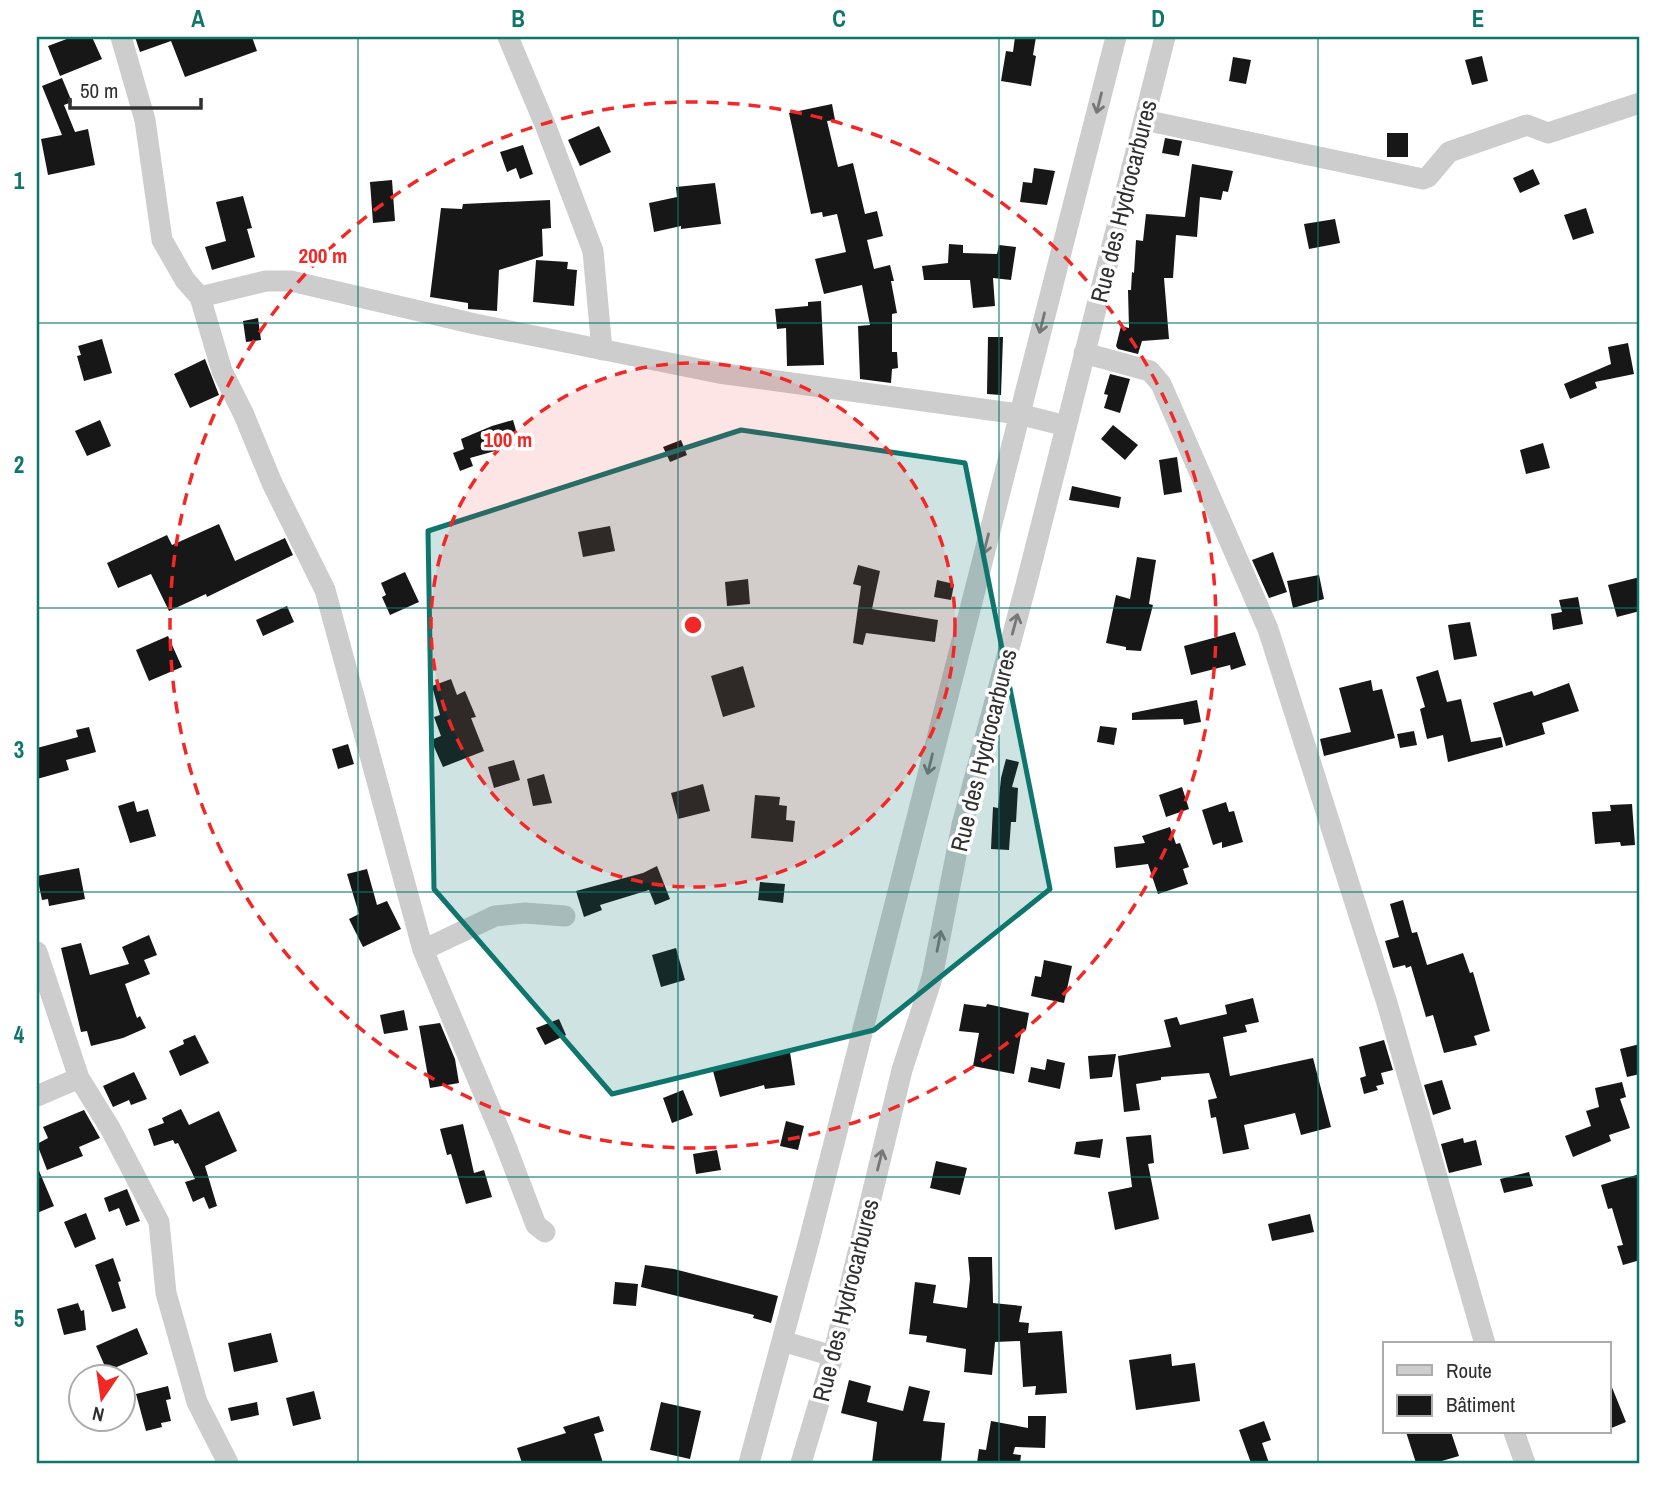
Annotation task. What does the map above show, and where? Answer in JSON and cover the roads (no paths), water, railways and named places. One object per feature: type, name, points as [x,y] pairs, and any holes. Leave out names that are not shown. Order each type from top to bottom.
[{"type":"street","points":[[121,37],[145,120],[162,240],[185,280],[200,297],[222,370],[272,483],[325,590],[423,950],[504,1141],[536,1225],[545,1232]]},
{"type":"street","points":[[508,37],[593,251],[602,330],[601,349]]},
{"type":"street","points":[[749,1463],[1115,37]]},
{"type":"street","name":"Rue des Hydrocarbures","points":[[801,1463],[833,1356],[902,1070],[932,978],[962,825],[1165,37]]},
{"type":"street","points":[[1144,120],[1423,179],[1428,177],[1449,152],[1527,125],[1548,134],[1640,103]]},
{"type":"street","points":[[200,297],[266,281],[291,281],[475,324],[719,373],[1019,414],[1066,426]]},
{"type":"street","points":[[1084,353],[1150,370],[1161,384],[1268,629],[1387,1003],[1484,1342]]},
{"type":"street","points":[[423,950],[495,916],[525,913],[565,916]]},
{"type":"street","points":[[37,951],[79,1078],[110,1128],[159,1222],[166,1293],[197,1402],[228,1463]]},
{"type":"street","points":[[37,1096],[79,1078]]},
{"type":"street","points":[[782,1341],[833,1356]]},
{"type":"street","points":[[1515,1434],[1525,1463]]}]
